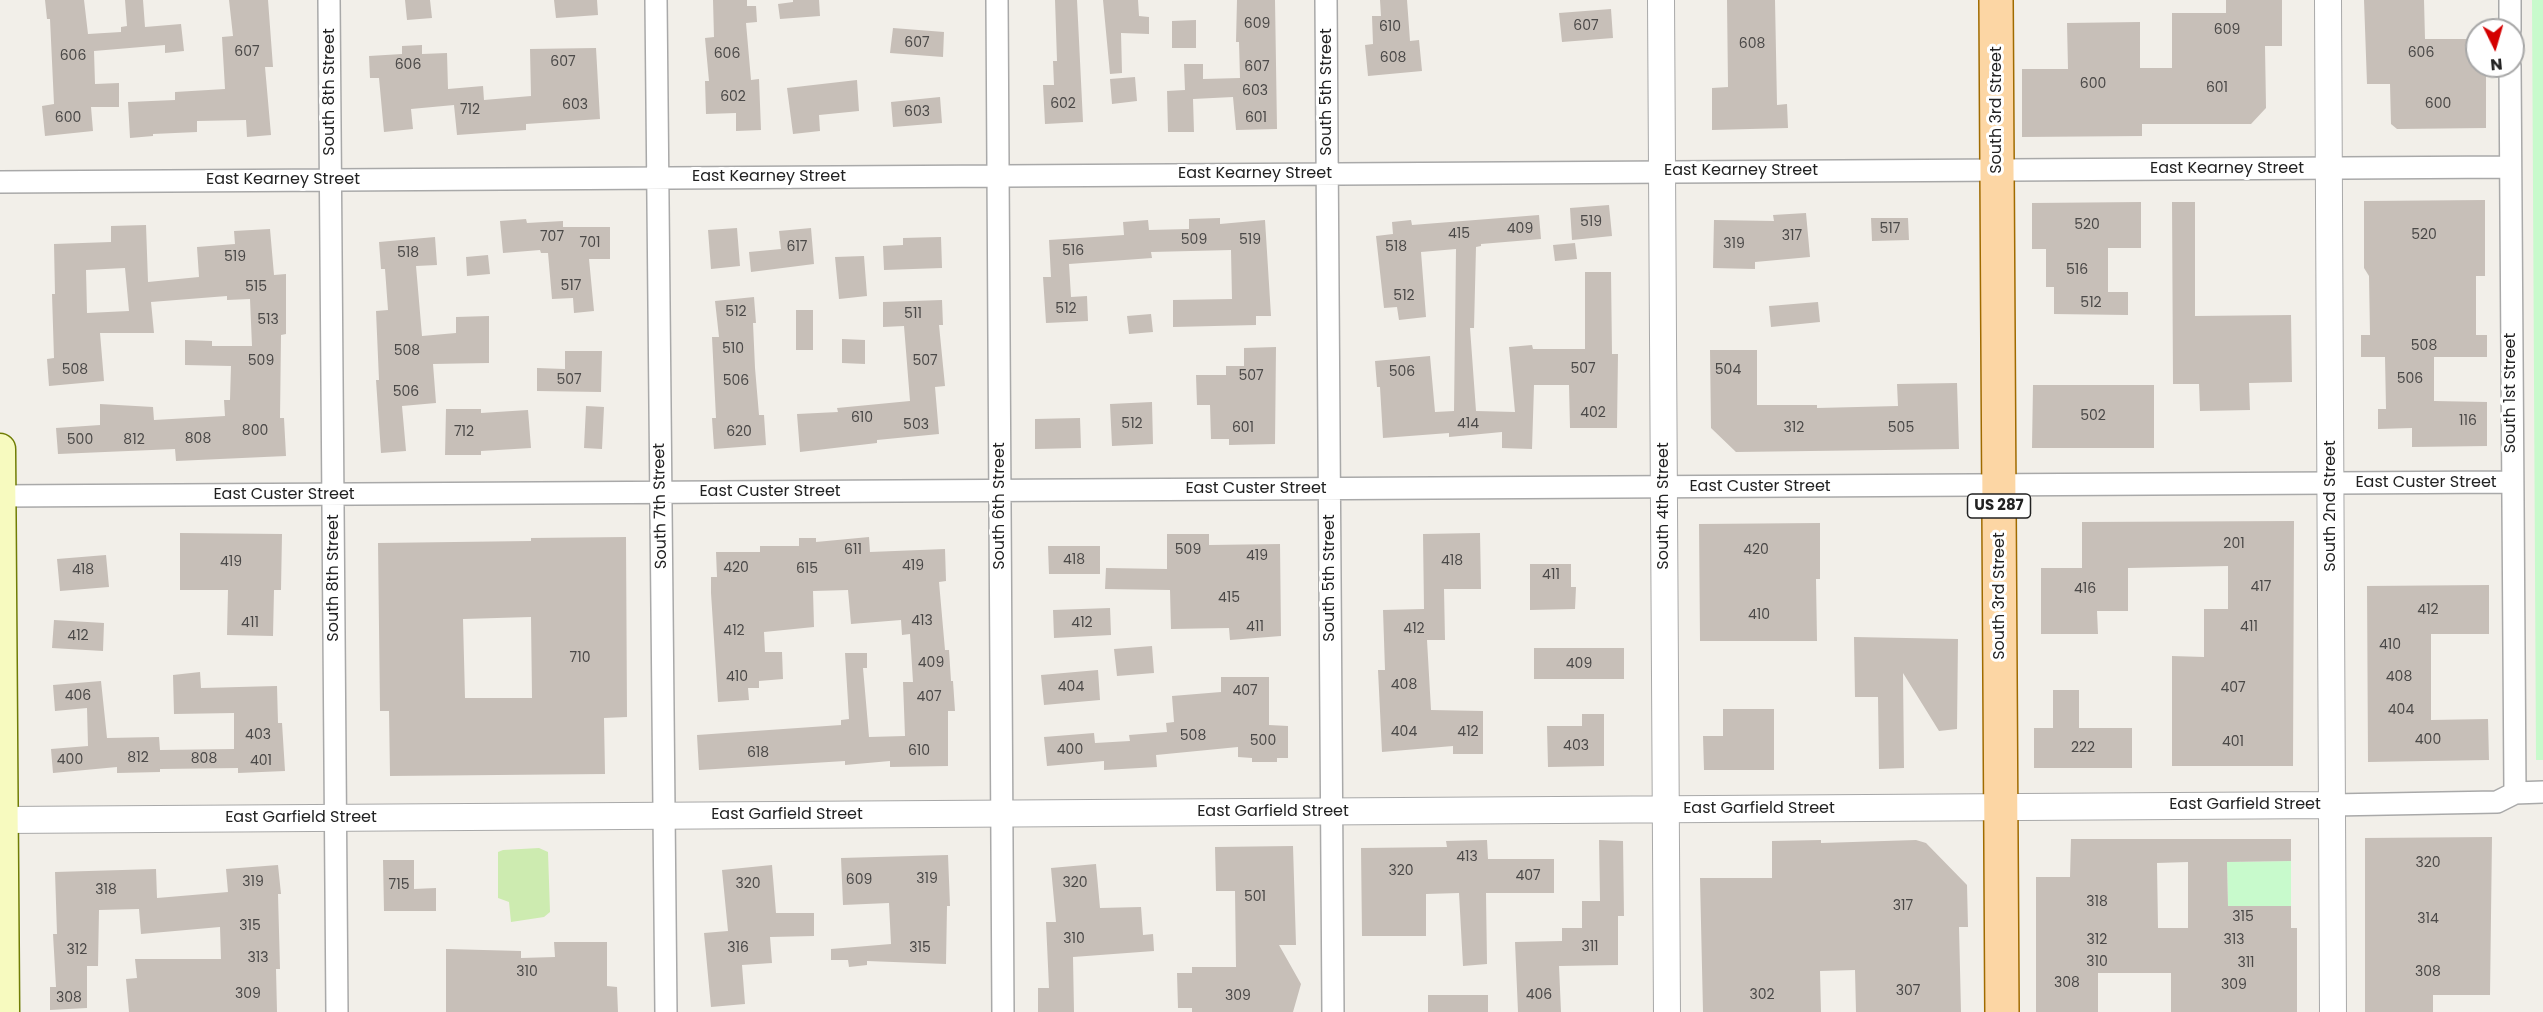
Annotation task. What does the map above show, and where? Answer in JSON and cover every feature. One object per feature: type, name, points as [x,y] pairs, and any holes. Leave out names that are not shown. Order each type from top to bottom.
[{"type":"main road","name":"South 3rd Street","points":[[1996,0],[2002,1012]]},
{"type":"main road","points":[[0,449],[4,1012]]},
{"type":"street","name":"South 8th Street","points":[[329,0],[337,1012]]},
{"type":"street","name":"South 7th Street","points":[[656,0],[666,1012]]},
{"type":"street","name":"South 6th Street","points":[[997,0],[1003,1012]]},
{"type":"street","name":"South 5th Street","points":[[1326,0],[1333,1012]]},
{"type":"street","name":"South 4th Street","points":[[1661,0],[1667,1012]]},
{"type":"street","name":"South 2nd Street","points":[[2328,0],[2333,1012]]},
{"type":"street","points":[[2510,0],[2510,18]]},
{"type":"street","name":"South 1st Street","points":[[2510,78],[2511,482],[2515,793]]},
{"type":"street","name":"East Kearney Street","points":[[0,182],[2510,167]]},
{"type":"street","name":"East Custer Street","points":[[0,496],[2511,482]]},
{"type":"street","name":"East Garfield Street","points":[[2,820],[2332,805],[2497,802],[2515,793],[2543,792]]},
{"type":"green space","points":[[2532,0],[2543,0],[2543,760],[2536,760]]},
{"type":"green space","points":[[539,848],[548,852],[550,912],[544,917],[511,922],[509,902],[498,898],[498,852]]},
{"type":"green space","points":[[2291,861],[2291,906],[2228,906],[2227,862]]},
{"type":"building","points":[[45,0],[84,0],[88,34],[121,32],[121,27],[127,26],[125,0],[143,0],[145,27],[181,24],[184,51],[165,53],[165,45],[94,51],[95,84],[119,83],[119,107],[91,107],[93,131],[45,136],[42,106],[54,104],[50,19],[47,19]]},
{"type":"building","points":[[229,0],[268,0],[273,67],[265,67],[271,135],[247,137],[246,120],[197,121],[197,132],[153,134],[153,136],[130,138],[128,102],[175,100],[175,92],[225,89],[222,37],[233,36]]},
{"type":"building","points":[[405,0],[430,0],[432,18],[407,20]]},
{"type":"building","points":[[554,0],[597,0],[598,15],[556,18]]},
{"type":"building","points":[[713,0],[747,0],[747,6],[756,6],[757,22],[746,23],[751,80],[759,79],[761,130],[736,131],[736,113],[706,114],[705,81],[709,81],[705,38],[714,37]]},
{"type":"building","points":[[793,0],[819,0],[820,16],[780,19],[778,4],[793,2]]},
{"type":"building","points":[[1055,0],[1077,0],[1083,122],[1045,124],[1043,85],[1054,85],[1053,61],[1057,61]]},
{"type":"building","points":[[1103,0],[1138,0],[1139,16],[1149,17],[1149,34],[1121,33],[1122,73],[1110,74]]},
{"type":"building","points":[[1237,0],[1275,0],[1277,129],[1236,130],[1233,97],[1193,99],[1194,132],[1168,132],[1167,91],[1185,90],[1184,64],[1203,64],[1203,79],[1240,78],[1239,42],[1236,42]]},
{"type":"building","points":[[1380,0],[1407,0],[1410,41],[1419,40],[1422,71],[1368,76],[1365,45],[1373,44],[1372,16],[1381,16]]},
{"type":"building","points":[[1727,0],[1775,0],[1777,105],[1787,104],[1788,128],[1712,130],[1712,88],[1728,87]]},
{"type":"building","points":[[2226,0],[2282,0],[2282,46],[2265,46],[2266,108],[2251,124],[2142,124],[2142,136],[2022,137],[2022,69],[2068,69],[2067,23],[2140,22],[2140,68],[2172,68],[2172,13],[2226,13]]},
{"type":"building","points":[[2364,0],[2424,0],[2425,39],[2465,39],[2465,78],[2486,78],[2486,128],[2397,129],[2391,124],[2390,84],[2367,84]]},
{"type":"building","points":[[1611,9],[1613,38],[1562,42],[1559,13]]},
{"type":"building","points":[[1196,20],[1196,48],[1172,48],[1172,21]]},
{"type":"building","points":[[893,28],[944,32],[943,57],[890,53]]},
{"type":"building","points":[[422,45],[422,54],[447,53],[448,89],[483,86],[484,100],[531,96],[530,49],[596,48],[600,119],[526,124],[526,130],[457,135],[454,105],[411,109],[413,129],[384,132],[379,78],[370,78],[369,56],[402,54],[402,46]]},
{"type":"building","points":[[1135,77],[1137,101],[1112,104],[1110,79]]},
{"type":"building","points":[[857,80],[859,111],[819,115],[820,131],[793,134],[787,88]]},
{"type":"building","points":[[940,97],[942,123],[893,127],[891,102]]},
{"type":"building","points":[[2485,200],[2485,276],[2476,276],[2476,335],[2487,335],[2487,357],[2434,357],[2434,401],[2487,402],[2487,446],[2412,447],[2412,428],[2378,429],[2378,409],[2386,409],[2385,357],[2361,357],[2361,335],[2370,335],[2369,276],[2364,268],[2364,201]]},
{"type":"building","points":[[2141,202],[2141,248],[2108,248],[2108,292],[2128,292],[2128,315],[2054,314],[2054,287],[2046,287],[2046,249],[2032,249],[2032,203]]},
{"type":"building","points":[[2172,202],[2195,202],[2195,316],[2291,315],[2292,382],[2249,383],[2250,410],[2200,411],[2199,384],[2173,384]]},
{"type":"building","points":[[1609,205],[1612,236],[1572,240],[1570,208]]},
{"type":"building","points":[[1806,213],[1810,257],[1755,262],[1755,269],[1713,268],[1714,220],[1774,221],[1773,215]]},
{"type":"building","points":[[1539,215],[1541,239],[1481,244],[1476,247],[1474,328],[1470,328],[1476,411],[1515,412],[1509,347],[1532,345],[1533,349],[1585,349],[1585,272],[1611,272],[1612,354],[1618,354],[1617,428],[1570,428],[1569,385],[1534,385],[1532,449],[1502,448],[1502,432],[1449,437],[1449,433],[1383,438],[1380,387],[1377,387],[1375,361],[1430,356],[1435,412],[1454,411],[1456,249],[1421,252],[1426,317],[1399,320],[1397,307],[1384,308],[1376,236],[1393,234],[1392,222],[1411,220],[1412,225]]},
{"type":"building","points":[[1220,218],[1220,224],[1265,220],[1271,316],[1256,316],[1256,325],[1173,327],[1173,300],[1232,299],[1231,250],[1151,252],[1152,258],[1069,264],[1071,297],[1087,296],[1088,321],[1046,323],[1043,277],[1051,277],[1049,240],[1124,235],[1123,222],[1148,220],[1149,230],[1189,229],[1189,219]]},
{"type":"building","points":[[1871,218],[1908,218],[1909,240],[1872,241]]},
{"type":"building","points":[[526,219],[527,223],[563,221],[563,227],[610,227],[610,259],[589,259],[594,311],[574,313],[573,298],[552,299],[548,253],[541,253],[540,250],[503,253],[500,221]]},
{"type":"building","points":[[146,225],[148,282],[199,277],[197,247],[235,244],[234,231],[270,229],[274,275],[286,274],[286,334],[281,335],[280,418],[284,418],[286,456],[176,461],[175,449],[58,454],[56,428],[100,425],[100,404],[153,407],[154,420],[225,416],[224,400],[230,400],[231,366],[185,365],[185,340],[212,341],[212,346],[252,346],[250,299],[227,300],[227,296],[151,302],[154,333],[100,333],[104,381],[49,386],[47,359],[54,358],[52,294],[55,294],[54,244],[111,242],[111,226]],"holes":[[[125,268],[129,311],[87,313],[86,270]]]},
{"type":"building","points":[[737,228],[740,266],[711,269],[708,230]]},
{"type":"building","points":[[811,228],[814,264],[751,272],[749,252],[781,249],[779,231]]},
{"type":"building","points":[[435,237],[437,265],[416,266],[422,336],[456,333],[456,317],[489,316],[489,363],[433,364],[436,403],[402,406],[406,451],[381,453],[376,380],[379,380],[376,311],[388,310],[385,269],[381,269],[379,242]]},
{"type":"building","points":[[941,237],[942,268],[884,270],[883,246],[903,245],[903,238]]},
{"type":"building","points":[[1575,243],[1577,259],[1555,261],[1553,245]]},
{"type":"building","points":[[488,255],[490,274],[467,276],[466,257]]},
{"type":"building","points":[[864,256],[867,296],[839,299],[835,257]]},
{"type":"building","points":[[754,297],[755,368],[759,415],[764,415],[766,445],[714,449],[712,418],[716,418],[712,337],[719,337],[715,301]]},
{"type":"building","points":[[942,300],[943,325],[939,325],[945,386],[935,387],[939,434],[877,440],[877,443],[800,452],[797,414],[838,412],[837,408],[910,401],[904,326],[883,327],[883,302]]},
{"type":"building","points":[[1818,302],[1820,322],[1771,327],[1769,306]]},
{"type":"building","points":[[796,310],[813,310],[813,350],[796,350]]},
{"type":"building","points":[[1151,314],[1153,332],[1129,334],[1127,316]]},
{"type":"building","points":[[842,339],[865,340],[865,364],[842,363]]},
{"type":"building","points":[[1276,347],[1275,444],[1229,445],[1229,439],[1211,439],[1210,405],[1197,405],[1196,375],[1226,375],[1226,366],[1244,366],[1244,348]]},
{"type":"building","points":[[1710,350],[1757,350],[1757,405],[1817,405],[1817,408],[1898,406],[1897,384],[1957,383],[1959,449],[1736,452],[1711,428]]},
{"type":"building","points":[[565,351],[602,351],[601,392],[537,391],[537,368],[565,369]]},
{"type":"building","points":[[2033,385],[2154,385],[2154,448],[2032,448]]},
{"type":"building","points":[[1152,402],[1153,444],[1112,446],[1110,404]]},
{"type":"building","points":[[586,406],[604,407],[602,449],[584,448]]},
{"type":"building","points":[[446,409],[481,409],[481,413],[528,410],[531,448],[481,451],[481,455],[445,455]]},
{"type":"building","points":[[1080,418],[1081,448],[1035,449],[1035,419]]},
{"type":"building","points":[[2294,521],[2293,766],[2172,766],[2172,656],[2204,657],[2204,609],[2228,609],[2228,566],[2128,568],[2128,611],[2097,611],[2098,634],[2041,634],[2041,568],[2082,568],[2082,522]]},
{"type":"building","points":[[1820,523],[1820,579],[1816,579],[1817,641],[1700,641],[1699,524]]},
{"type":"building","points":[[180,533],[282,534],[281,590],[274,590],[273,636],[227,635],[228,590],[180,590]]},
{"type":"building","points":[[1480,533],[1481,589],[1444,589],[1445,640],[1427,640],[1431,710],[1483,711],[1483,754],[1453,754],[1453,746],[1382,752],[1378,670],[1385,670],[1383,610],[1424,609],[1423,534]]},
{"type":"building","points":[[1167,534],[1209,534],[1209,545],[1280,544],[1281,636],[1230,640],[1229,628],[1171,629],[1170,590],[1105,589],[1106,568],[1167,569]]},
{"type":"building","points":[[626,537],[627,717],[604,718],[605,774],[390,776],[389,711],[380,711],[378,543],[531,541],[531,538]],"holes":[[[531,617],[532,698],[465,698],[463,619]]]},
{"type":"building","points":[[869,537],[870,552],[945,549],[946,581],[939,582],[945,650],[949,650],[955,711],[948,711],[948,766],[890,767],[890,761],[845,765],[845,761],[699,770],[697,735],[841,725],[841,720],[849,719],[845,653],[867,653],[867,668],[863,668],[869,737],[905,736],[903,682],[913,682],[910,634],[902,635],[901,620],[851,624],[848,590],[813,591],[814,627],[764,632],[765,652],[782,652],[783,679],[759,681],[759,688],[748,688],[749,700],[718,702],[711,593],[711,577],[717,577],[716,552],[760,552],[760,546],[799,546],[799,538],[816,538],[816,542]]},
{"type":"building","points":[[1048,546],[1100,546],[1100,574],[1049,574]]},
{"type":"building","points":[[106,555],[109,587],[60,591],[57,559]]},
{"type":"building","points":[[1530,564],[1571,564],[1571,587],[1576,587],[1575,609],[1530,610]]},
{"type":"building","points":[[2489,585],[2489,634],[2431,634],[2431,720],[2488,719],[2489,760],[2368,762],[2367,586]]},
{"type":"building","points":[[1110,608],[1111,635],[1054,638],[1053,610]]},
{"type":"building","points":[[54,620],[104,623],[103,651],[52,648]]},
{"type":"building","points":[[1854,637],[1958,639],[1957,729],[1939,731],[1903,673],[1904,768],[1879,769],[1878,697],[1855,697]]},
{"type":"building","points":[[1152,646],[1154,673],[1117,676],[1114,649]]},
{"type":"building","points":[[1534,648],[1624,648],[1624,679],[1534,679]]},
{"type":"building","points":[[1098,670],[1100,700],[1044,705],[1041,675]]},
{"type":"building","points":[[200,672],[201,688],[277,686],[278,723],[282,723],[285,771],[238,773],[238,768],[160,769],[160,772],[117,773],[117,767],[53,773],[51,749],[88,746],[87,708],[55,711],[53,685],[101,681],[107,738],[159,737],[160,750],[234,749],[234,713],[174,714],[173,675]]},
{"type":"building","points":[[1221,677],[1269,677],[1269,725],[1288,726],[1288,758],[1277,758],[1277,762],[1252,762],[1252,758],[1238,757],[1238,747],[1156,755],[1157,767],[1104,770],[1104,761],[1047,766],[1044,737],[1094,733],[1095,743],[1130,741],[1129,735],[1167,732],[1166,723],[1174,722],[1172,696],[1221,692]]},
{"type":"building","points":[[2053,690],[2079,690],[2079,728],[2132,728],[2132,768],[2034,768],[2034,728],[2053,728]]},
{"type":"building","points":[[1723,709],[1774,709],[1774,770],[1704,770],[1703,736],[1723,736]]},
{"type":"building","points":[[1582,714],[1604,714],[1604,766],[1548,767],[1547,726],[1582,726]]},
{"type":"building","points":[[2492,837],[2490,995],[2433,995],[2433,1012],[2365,1012],[2365,838]]},
{"type":"building","points":[[2071,839],[2291,839],[2291,861],[2227,862],[2228,906],[2291,906],[2291,928],[2297,928],[2297,1012],[2171,1012],[2171,973],[2098,973],[2098,1012],[2036,1012],[2036,877],[2070,877]],"holes":[[[2188,862],[2188,928],[2158,928],[2157,863]]]},
{"type":"building","points":[[1487,840],[1488,859],[1554,859],[1554,893],[1486,893],[1487,964],[1463,966],[1459,893],[1426,894],[1426,936],[1362,936],[1361,848],[1447,847],[1446,841]]},
{"type":"building","points":[[1599,840],[1623,841],[1624,916],[1618,916],[1618,965],[1559,966],[1561,1012],[1518,1012],[1515,942],[1562,941],[1562,928],[1582,928],[1582,901],[1600,901]]},
{"type":"building","points":[[1821,840],[1821,843],[1916,840],[1926,843],[1967,885],[1968,927],[1959,927],[1961,1012],[1856,1012],[1855,970],[1820,971],[1821,1012],[1703,1012],[1700,878],[1772,878],[1772,841]]},
{"type":"building","points":[[1293,846],[1296,945],[1279,945],[1301,984],[1293,1012],[1192,1012],[1192,1008],[1178,1008],[1177,973],[1192,973],[1192,967],[1236,967],[1235,891],[1216,891],[1215,847]]},
{"type":"building","points":[[948,855],[950,906],[947,906],[946,964],[867,961],[867,965],[849,967],[848,960],[831,960],[831,949],[891,944],[889,903],[843,905],[841,858]]},
{"type":"building","points":[[383,860],[414,860],[414,889],[436,888],[436,911],[384,911]]},
{"type":"building","points":[[1096,864],[1100,908],[1141,907],[1143,935],[1153,934],[1154,951],[1073,957],[1074,1012],[1038,1012],[1038,988],[1049,988],[1046,922],[1056,922],[1051,868]]},
{"type":"building","points":[[278,865],[281,894],[278,894],[280,969],[276,969],[277,1012],[129,1012],[126,979],[137,978],[135,959],[221,959],[220,927],[141,934],[139,909],[99,910],[98,966],[87,966],[87,1008],[50,1010],[50,987],[56,987],[53,934],[57,934],[55,872],[156,869],[157,898],[228,892],[226,869]]},
{"type":"building","points":[[772,865],[776,913],[814,913],[814,936],[770,937],[772,963],[742,965],[745,1004],[711,1007],[704,933],[728,931],[722,870]]},
{"type":"building","points":[[554,942],[607,942],[607,986],[617,987],[618,1012],[446,1012],[446,949],[521,951],[521,958],[555,957]]},
{"type":"building","points":[[1428,995],[1488,995],[1488,1012],[1428,1012]]}]
